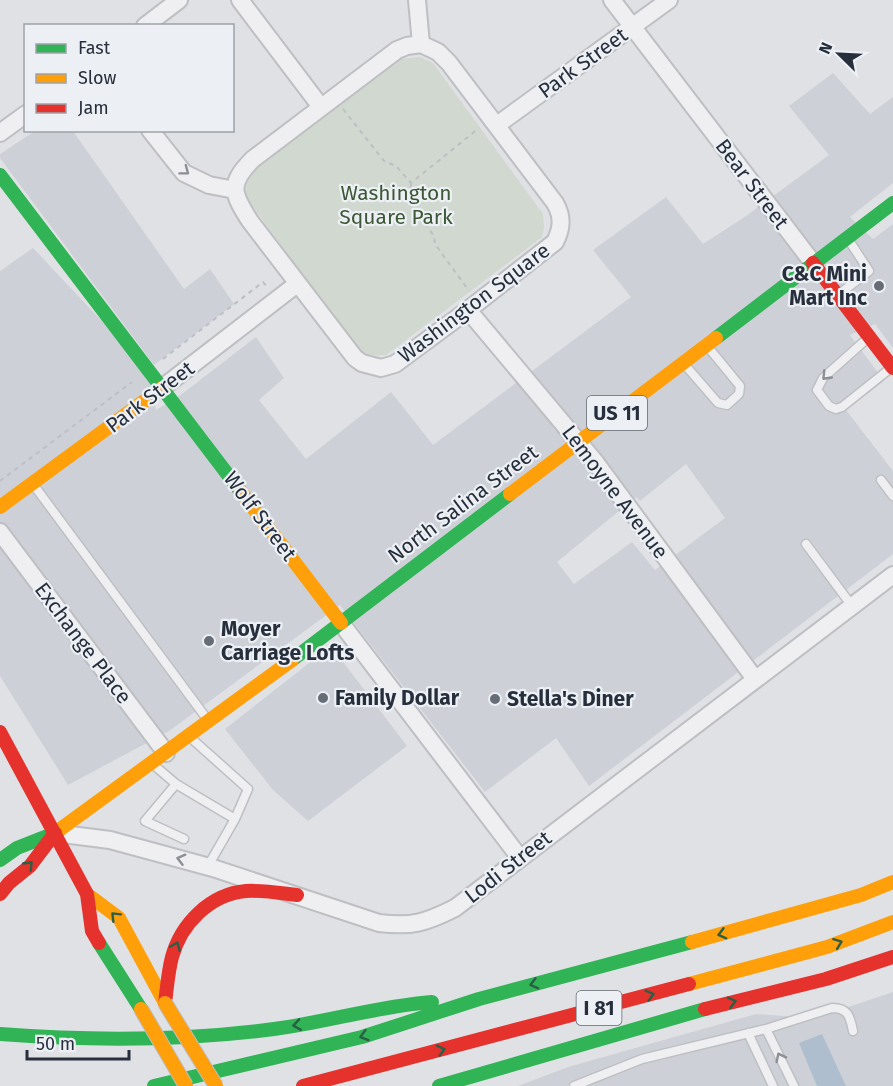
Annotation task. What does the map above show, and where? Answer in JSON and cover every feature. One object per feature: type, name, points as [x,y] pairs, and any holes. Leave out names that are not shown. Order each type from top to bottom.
[{"type":"main road","name":"Wolf Street","points":[[0,175],[341,623]]},
{"type":"main road","name":"North Salina Street","points":[[55,833],[189,737],[341,623],[893,203]]},
{"type":"main road","name":"Bear Street","points":[[813,263],[893,368]]},
{"type":"main road","name":"Park Street","points":[[0,507],[162,388]]},
{"type":"main road","points":[[0,732],[87,894],[92,931],[186,1086]]},
{"type":"main road","points":[[0,860],[16,848],[55,833]]},
{"type":"main road","points":[[0,894],[9,883],[30,866],[55,833]]},
{"type":"main road","name":"I 81","points":[[154,1086],[362,1037],[479,999],[779,920],[861,895],[893,882]]},
{"type":"main road","points":[[165,1003],[171,958],[177,941],[190,920],[213,902],[232,894],[261,892],[297,895]]},
{"type":"main road","points":[[87,894],[119,918],[165,1003],[216,1086]]},
{"type":"main road","name":"I 81","points":[[303,1086],[827,947],[893,922]]},
{"type":"main road","points":[[439,1086],[726,1003],[826,978],[893,957]]},
{"type":"main road","points":[[0,1034],[61,1039],[126,1040],[254,1032],[329,1020],[406,1003],[479,999]]},
{"type":"main road","points":[[478,1086],[575,1047]]},
{"type":"main road","points":[[356,1086],[420,1056]]},
{"type":"street","points":[[148,24],[179,0]]},
{"type":"street","points":[[240,0],[328,102]]},
{"type":"street","points":[[152,132],[184,173],[209,184],[235,190],[237,178],[253,159],[397,50],[421,44],[417,0]]},
{"type":"street","name":"Bear Street","points":[[612,0],[813,263]]},
{"type":"street","name":"Park Street","points":[[494,122],[633,28],[669,0]]},
{"type":"street","name":"Washington Square","points":[[235,190],[237,201],[250,221],[355,358],[362,363],[381,368],[395,364],[555,242],[561,231],[561,213],[555,203],[449,63],[438,52],[421,44]]},
{"type":"street","points":[[0,133],[24,115]]},
{"type":"street","name":"Park Street","points":[[162,388],[297,284]]},
{"type":"street","name":"Lemoyne Avenue","points":[[473,306],[596,463],[755,680]]},
{"type":"street","name":"Exchange Place","points":[[0,532],[159,759]]},
{"type":"street","name":"Lodi Street","points":[[55,833],[110,840],[208,866],[379,923],[403,926],[427,922],[455,908],[893,575]]},
{"type":"street","name":"Wolf Street","points":[[341,623],[520,858]]},
{"type":"lane","points":[[837,296],[869,271],[847,238]]},
{"type":"lane","points":[[869,337],[818,384],[817,390],[829,406],[836,409],[842,407],[893,368]]},
{"type":"lane","points":[[683,363],[718,403],[727,405],[739,394],[740,386],[706,345]]},
{"type":"lane","points":[[881,480],[893,496]]},
{"type":"lane","points":[[32,483],[209,722]]},
{"type":"lane","points":[[806,544],[852,606]]},
{"type":"lane","points":[[189,737],[248,789],[235,819],[208,866]]},
{"type":"lane","points":[[159,759],[176,784],[235,819]]},
{"type":"lane","points":[[176,784],[145,821],[184,839]]},
{"type":"lane","points":[[574,1086],[642,1059],[766,1029],[832,1008],[841,1008],[850,1016],[853,1031]]},
{"type":"lane","points":[[766,1029],[794,1086]]},
{"type":"lane","points":[[748,1033],[773,1086]]},
{"type":"path","points":[[328,102],[384,161],[396,166],[411,183],[409,203],[434,236],[435,244],[473,306]]},
{"type":"path","points":[[411,183],[494,122]]},
{"type":"path","points":[[0,481],[263,282],[270,290]]},
{"type":"shaded area","points":[[833,73],[870,114],[893,97],[893,183],[850,217],[873,239],[893,224],[893,348],[875,324],[850,335],[884,381],[846,410],[893,471],[893,554],[589,786],[556,738],[485,792],[340,605],[169,731],[68,785],[0,676],[0,271],[33,248],[148,370],[156,410],[182,394],[256,337],[284,378],[259,400],[306,459],[391,392],[433,445],[631,297],[593,250],[666,197],[703,244],[746,216],[829,155],[789,106]],"holes":[[[686,464],[725,518],[655,570],[632,542],[574,584],[557,562],[636,497],[640,501]]]},
{"type":"shaded area","points":[[33,132],[74,132],[184,289],[210,269],[234,304],[154,365],[0,158],[0,154]]},
{"type":"shaded area","points":[[331,646],[407,746],[308,821],[273,790],[225,729]]},
{"type":"shaded area","points":[[893,992],[893,1086],[518,1086],[568,1067],[756,1014],[816,1018]]},
{"type":"green space","name":"Washington Square Park","points":[[420,57],[433,63],[543,214],[544,227],[542,237],[386,355],[372,355],[360,350],[353,343],[245,196],[246,179],[256,168],[400,59]]},
{"type":"water","points":[[822,1034],[846,1086],[817,1086],[799,1043]]},
{"type":"traffic: fast","points":[[0,175],[241,492]]},
{"type":"traffic: fast","points":[[716,338],[893,203]]},
{"type":"traffic: fast","points":[[292,660],[510,494]]},
{"type":"traffic: fast","points":[[0,860],[17,848],[55,833]]},
{"type":"traffic: fast","points":[[154,1086],[362,1037],[479,999],[692,942]]},
{"type":"traffic: fast","points":[[99,943],[141,1009]]},
{"type":"traffic: fast","points":[[0,1034],[103,1039],[206,1036],[274,1029],[392,1007],[432,1002]]},
{"type":"traffic: fast","points":[[439,1086],[705,1009]]},
{"type":"traffic: slow","points":[[510,494],[716,338]]},
{"type":"traffic: slow","points":[[0,507],[162,388]]},
{"type":"traffic: slow","points":[[241,492],[341,623]]},
{"type":"traffic: slow","points":[[55,833],[292,660]]},
{"type":"traffic: slow","points":[[692,942],[861,895],[893,882]]},
{"type":"traffic: slow","points":[[87,894],[119,918],[165,1003]]},
{"type":"traffic: slow","points":[[689,984],[827,947],[893,922]]},
{"type":"traffic: slow","points":[[165,1003],[216,1086]]},
{"type":"traffic: slow","points":[[141,1009],[186,1086]]},
{"type":"traffic: jam","points":[[813,263],[893,368]]},
{"type":"traffic: jam","points":[[0,732],[87,894],[92,931],[99,943]]},
{"type":"traffic: jam","points":[[0,894],[9,883],[30,866],[55,833]]},
{"type":"traffic: jam","points":[[165,1003],[176,945],[190,922],[209,904],[233,893],[246,891],[297,895]]},
{"type":"traffic: jam","points":[[705,1009],[826,979],[893,957]]},
{"type":"traffic: jam","points":[[303,1086],[689,984]]},
{"type":"place","name":"C&C Mini Mart Inc","points":[[879,286]]},
{"type":"place","name":"Moyer Carriage Lofts","points":[[209,641]]},
{"type":"place","name":"Family Dollar","points":[[323,698]]},
{"type":"place","name":"Stella's Diner","points":[[495,699]]}]
